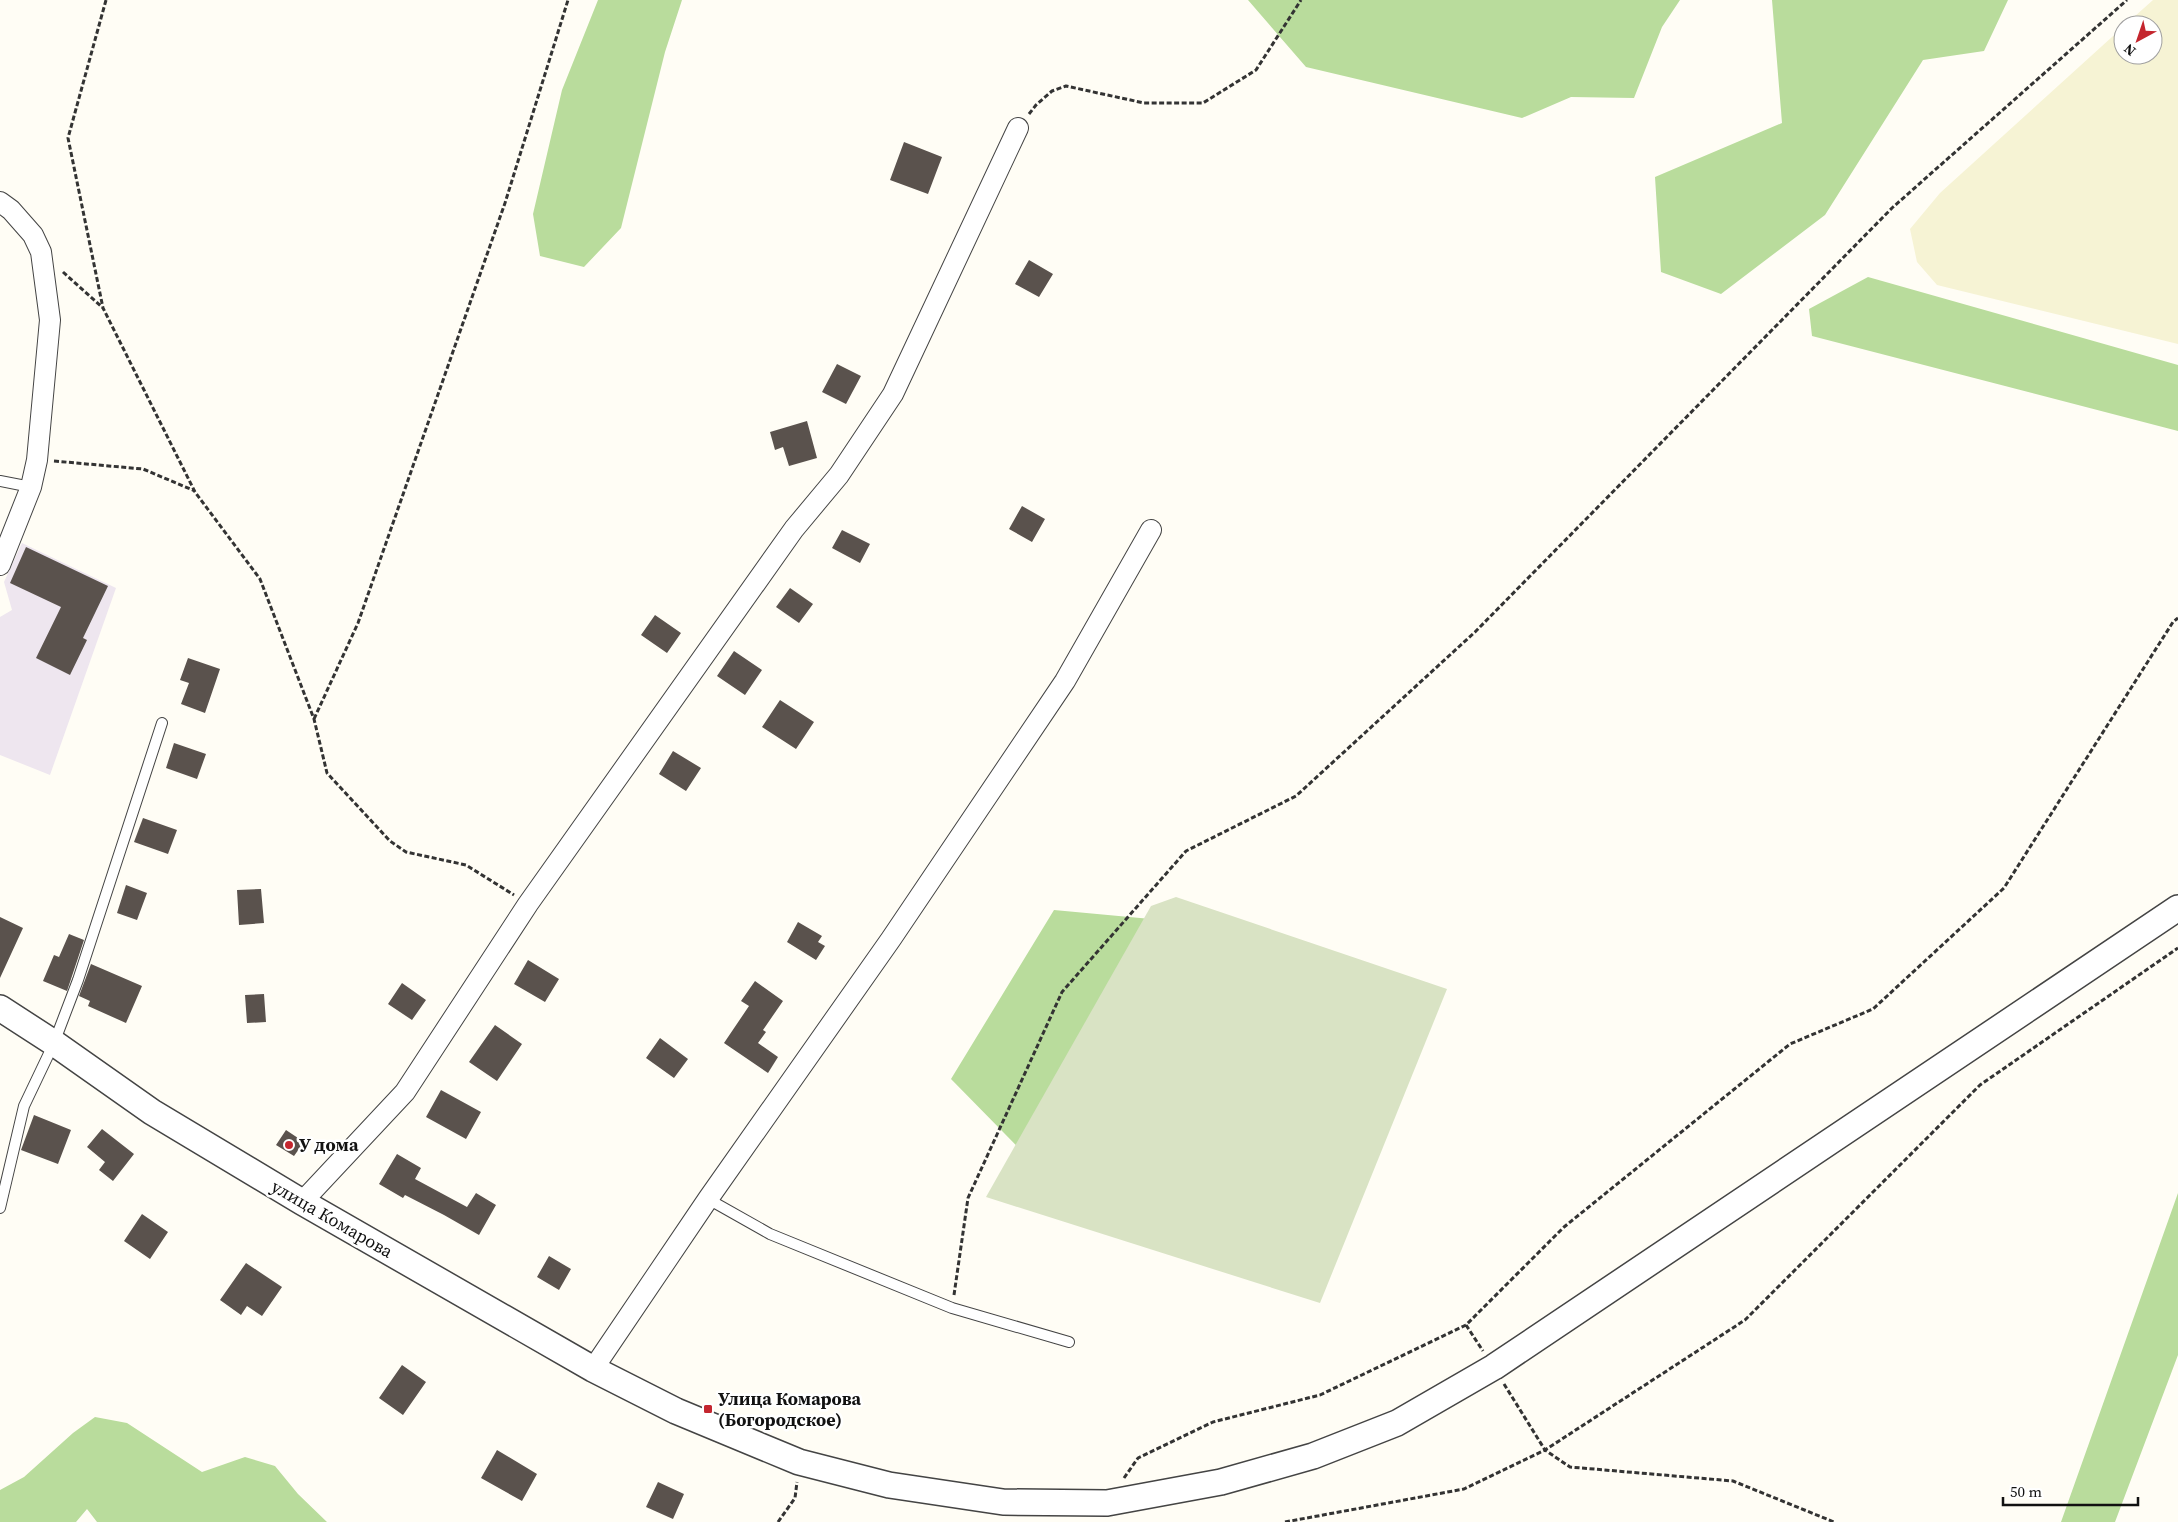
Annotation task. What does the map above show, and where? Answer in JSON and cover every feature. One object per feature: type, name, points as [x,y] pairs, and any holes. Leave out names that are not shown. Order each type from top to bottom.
[{"type":"street","points":[[302,1202],[405,1092],[528,904],[794,530],[839,475],[893,394],[1018,128]]},
{"type":"street","points":[[0,202],[11,210],[33,235],[41,252],[50,320],[38,460],[31,487],[0,566]]},
{"type":"street","points":[[593,1369],[708,1199],[891,939],[1065,680],[1151,530]]},
{"type":"street","name":"улица Комарова","points":[[0,1008],[54,1043],[152,1112],[302,1202],[593,1369],[676,1411],[799,1462],[889,1485],[1003,1502],[1108,1503],[1222,1482],[1313,1456],[1397,1423],[1494,1367],[2178,908]]},
{"type":"lane","points":[[0,481],[31,487]]},
{"type":"lane","points":[[0,1208],[24,1106],[54,1043],[81,971],[162,723]]},
{"type":"lane","points":[[708,1199],[770,1234],[952,1308],[1069,1342]]},
{"type":"path","points":[[106,0],[68,138],[103,308],[195,492],[260,579],[314,719],[326,773],[390,841],[406,852],[466,865],[528,904]]},
{"type":"path","points":[[314,719],[358,623],[505,204],[568,0]]},
{"type":"path","points":[[1018,128],[1036,105],[1052,91],[1066,86],[1144,103],[1203,103],[1256,70],[1301,0]]},
{"type":"path","points":[[952,1308],[968,1198],[1062,992],[1186,851],[1296,796],[1475,632],[1892,208],[2127,0]]},
{"type":"path","points":[[41,252],[103,308]]},
{"type":"path","points":[[38,460],[143,469],[195,492]]},
{"type":"path","points":[[1108,1503],[1138,1458],[1213,1422],[1320,1394],[1466,1325],[1564,1227],[1790,1044],[1873,1009],[2004,888],[2173,622],[2178,618]]},
{"type":"path","points":[[1285,1522],[1464,1488],[1545,1450],[1745,1320],[1980,1085],[2178,948]]},
{"type":"path","points":[[1545,1450],[1570,1466],[1733,1481],[1834,1522]]},
{"type":"path","points":[[778,1522],[795,1498],[799,1462]]},
{"type":"shaded area","points":[[2153,0],[2178,0],[2178,344],[1937,285],[1917,262],[1910,229],[1940,193],[2113,36],[2113,65],[2163,65],[2163,15],[2136,15]]},
{"type":"shaded area","points":[[22,543],[116,588],[50,775],[0,755],[0,617],[12,610],[4,582]]},
{"type":"green space","points":[[598,0],[682,0],[665,52],[621,228],[584,267],[540,256],[533,214],[562,90]]},
{"type":"green space","points":[[1248,0],[1680,0],[1662,27],[1634,98],[1571,97],[1522,118],[1306,67]]},
{"type":"green space","points":[[1772,0],[2008,0],[1984,51],[1923,60],[1825,215],[1721,294],[1661,272],[1655,177],[1782,123]]},
{"type":"green space","points":[[1868,277],[2178,365],[2178,431],[1812,336],[1809,309]]},
{"type":"green space","points":[[1176,897],[1447,989],[1320,1303],[986,1197],[1151,906]]},
{"type":"green space","points":[[1054,910],[1194,923],[1062,1192],[951,1079]]},
{"type":"green space","points":[[2178,1193],[2178,1355],[2115,1522],[2061,1522]]},
{"type":"green space","points":[[95,1417],[127,1423],[202,1472],[245,1457],[275,1466],[298,1494],[327,1522],[97,1522],[87,1509],[76,1522],[0,1522],[0,1490],[24,1477],[73,1433]]},
{"type":"building","points":[[904,142],[942,157],[928,194],[890,180]]},
{"type":"building","points":[[1029,260],[1053,274],[1039,297],[1015,284]]},
{"type":"building","points":[[837,364],[861,376],[846,404],[822,392]]},
{"type":"building","points":[[807,421],[817,458],[789,466],[783,447],[775,450],[770,432]]},
{"type":"building","points":[[1022,506],[1045,519],[1032,542],[1009,529]]},
{"type":"building","points":[[842,530],[870,544],[860,563],[832,548]]},
{"type":"building","points":[[26,547],[108,586],[83,638],[87,640],[70,675],[36,658],[61,607],[10,583]]},
{"type":"building","points":[[790,588],[813,604],[799,623],[776,607]]},
{"type":"building","points":[[655,615],[681,633],[667,653],[641,635]]},
{"type":"building","points":[[734,651],[762,670],[745,695],[717,676]]},
{"type":"building","points":[[188,658],[220,669],[205,713],[181,704],[189,683],[180,680]]},
{"type":"building","points":[[780,700],[814,722],[796,749],[762,727]]},
{"type":"building","points":[[174,743],[206,754],[197,779],[166,768]]},
{"type":"building","points":[[673,751],[701,768],[686,791],[659,774]]},
{"type":"building","points":[[143,818],[177,830],[168,854],[134,842]]},
{"type":"building","points":[[126,885],[147,893],[137,920],[117,913]]},
{"type":"building","points":[[261,889],[264,923],[239,925],[237,890]]},
{"type":"building","points":[[0,917],[23,928],[0,978]]},
{"type":"building","points":[[798,922],[822,936],[818,942],[825,946],[816,960],[787,942]]},
{"type":"building","points":[[69,934],[84,940],[67,991],[43,981],[54,955],[59,957]]},
{"type":"building","points":[[528,960],[559,979],[545,1002],[514,984]]},
{"type":"building","points":[[91,964],[142,986],[126,1023],[88,1006],[90,1001],[79,996]]},
{"type":"building","points":[[755,981],[783,1001],[763,1030],[766,1032],[758,1043],[778,1057],[768,1073],[724,1043],[749,1006],[741,1001]]},
{"type":"building","points":[[402,983],[426,1000],[412,1020],[388,1004]]},
{"type":"building","points":[[264,994],[266,1022],[247,1023],[245,995]]},
{"type":"building","points":[[495,1025],[522,1044],[497,1081],[469,1062]]},
{"type":"building","points":[[660,1038],[688,1059],[674,1078],[646,1058]]},
{"type":"building","points":[[441,1090],[481,1112],[466,1139],[426,1117]]},
{"type":"building","points":[[34,1115],[71,1130],[58,1164],[21,1150]]},
{"type":"building","points":[[102,1129],[134,1154],[113,1181],[99,1170],[105,1162],[87,1147]]},
{"type":"building","points":[[286,1130],[304,1142],[294,1156],[276,1145]]},
{"type":"building","points":[[397,1154],[421,1168],[415,1179],[467,1207],[476,1193],[496,1205],[479,1235],[405,1195],[403,1198],[379,1184]]},
{"type":"building","points":[[142,1214],[168,1232],[150,1259],[124,1241]]},
{"type":"building","points":[[549,1256],[571,1269],[559,1290],[537,1277]]},
{"type":"building","points":[[246,1263],[282,1287],[262,1316],[247,1306],[241,1315],[220,1300]]},
{"type":"building","points":[[402,1365],[426,1382],[403,1415],[379,1398]]},
{"type":"building","points":[[497,1450],[537,1474],[522,1501],[481,1478]]},
{"type":"building","points":[[658,1482],[684,1494],[673,1519],[646,1507]]},
{"type":"place","name":"У дома","points":[[289,1145]]},
{"type":"place","name":"Улица Комарова (Богородское)","points":[[708,1409]]}]
